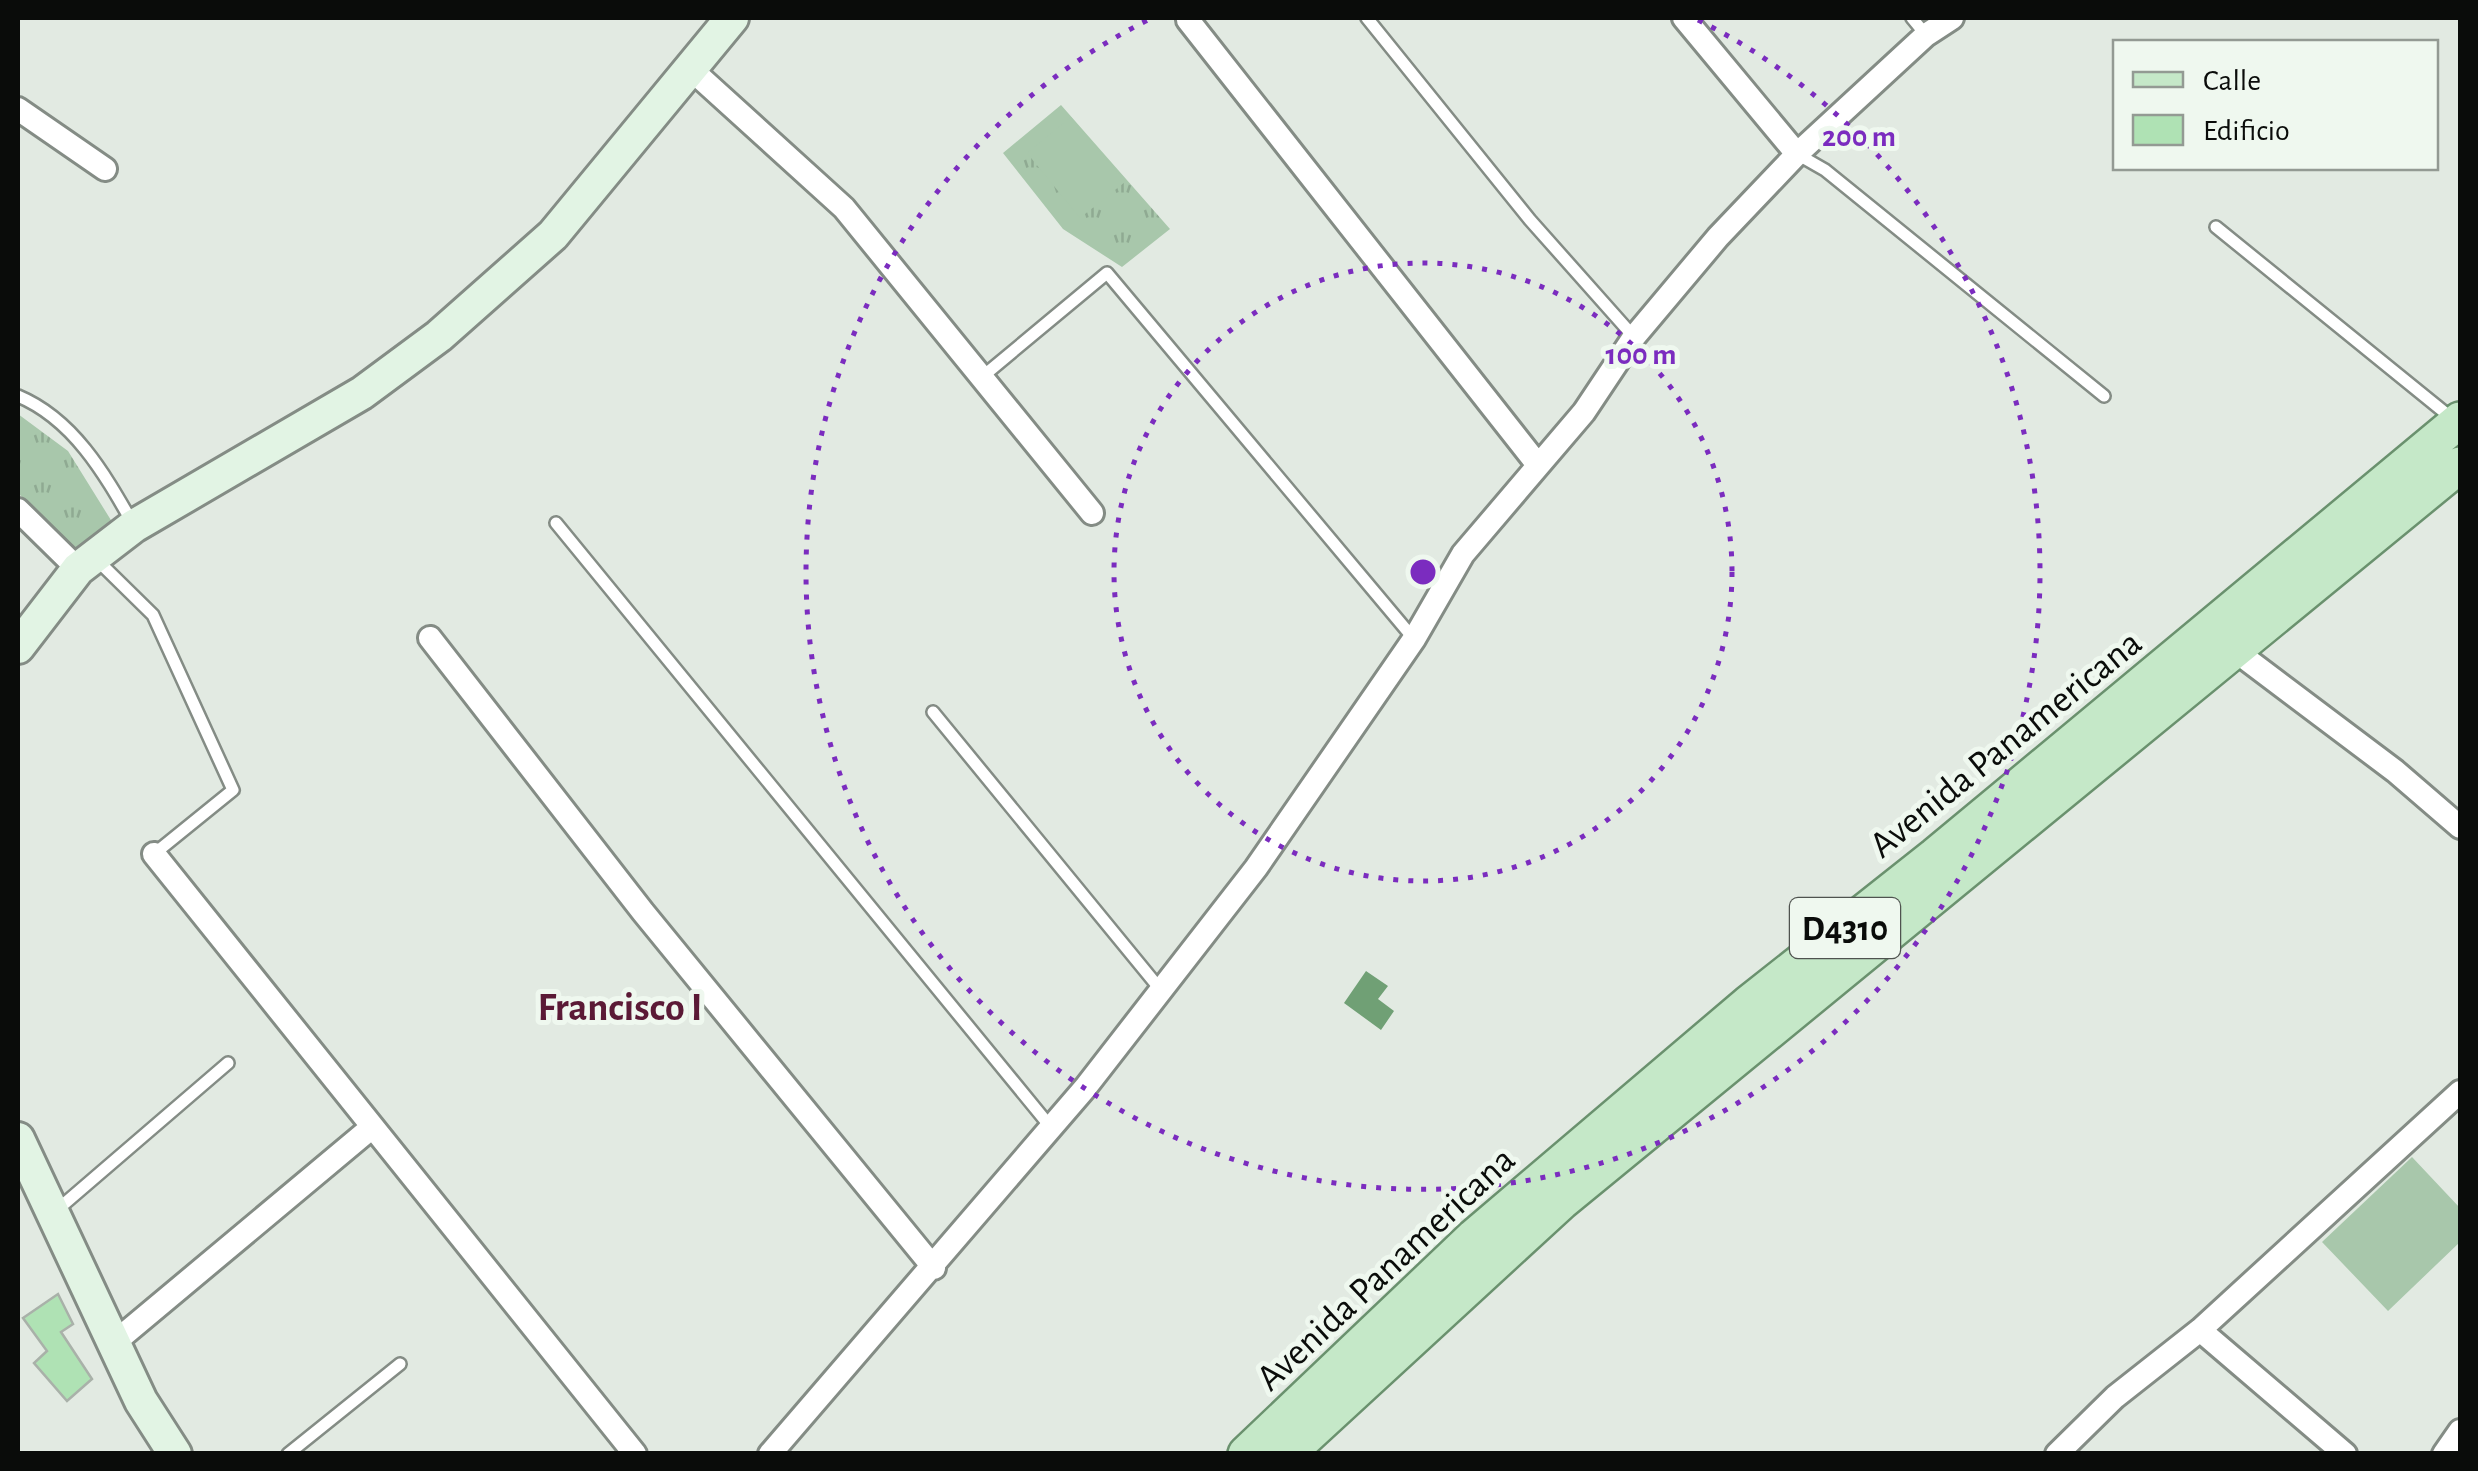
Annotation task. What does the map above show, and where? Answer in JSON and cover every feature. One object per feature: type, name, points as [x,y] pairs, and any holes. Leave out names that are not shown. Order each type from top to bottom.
[{"type":"main road","points":[[18,647],[86,563],[134,526],[362,394],[439,336],[554,234],[693,71],[732,18]]},
{"type":"main road","name":"Avenida Panamericana","points":[[2053,779],[2236,652],[2308,570],[2459,423]]},
{"type":"main road","name":"Avenida Panamericana","points":[[1246,1454],[1285,1443],[1385,1344],[1474,1237],[1759,1017],[2308,570],[2460,465]]},
{"type":"main road","points":[[18,1139],[141,1401],[175,1454]]},
{"type":"street","points":[[1684,18],[1798,154]]},
{"type":"street","points":[[770,1454],[934,1268],[1049,1125],[1085,1088],[1256,868],[1414,640],[1462,554],[1584,412],[1634,337],[1718,237],[1919,26],[1952,18]]},
{"type":"street","points":[[1188,20],[1538,466]]},
{"type":"street","points":[[693,71],[844,208],[1092,512]]},
{"type":"street","points":[[18,108],[106,169]]},
{"type":"street","points":[[18,510],[86,563]]},
{"type":"street","points":[[430,638],[643,912],[934,1268]]},
{"type":"street","points":[[2236,652],[2396,771],[2460,827]]},
{"type":"street","points":[[154,854],[635,1454]]},
{"type":"street","points":[[2057,1454],[2115,1396],[2200,1330],[2460,1092]]},
{"type":"street","points":[[115,1342],[371,1128]]},
{"type":"street","points":[[2200,1330],[2344,1454]]},
{"type":"street","points":[[2444,1454],[2460,1431]]},
{"type":"lane","points":[[1367,18],[1530,220],[1634,337]]},
{"type":"lane","points":[[1798,154],[1825,170],[2104,396]]},
{"type":"lane","points":[[2216,227],[2459,423]]},
{"type":"lane","points":[[982,377],[1108,273],[1414,640]]},
{"type":"lane","points":[[18,396],[32,402],[74,437],[100,465],[134,526]]},
{"type":"lane","points":[[556,523],[1049,1125]]},
{"type":"lane","points":[[86,563],[153,616],[233,790],[154,854]]},
{"type":"lane","points":[[933,712],[1160,988]]},
{"type":"lane","points":[[54,1213],[228,1063]]},
{"type":"lane","points":[[288,1454],[400,1364]]},
{"type":"green space","points":[[1061,105],[1170,229],[1122,267],[1063,229],[1003,153]]},
{"type":"green space","points":[[1071,117],[1125,182],[1080,218],[1027,153]]},
{"type":"green space","points":[[18,414],[68,451],[114,525],[75,550],[18,493]]},
{"type":"green space","points":[[2412,1157],[2460,1208],[2460,1242],[2388,1311],[2322,1242]]},
{"type":"shaded area","points":[[1366,971],[1388,986],[1378,999],[1394,1011],[1381,1030],[1344,1003]]},
{"type":"building","points":[[58,1294],[73,1324],[61,1332],[92,1379],[67,1401],[34,1363],[47,1351],[23,1318]]},
{"type":"district","name":"Francisco I","points":[[620,1006]]}]
